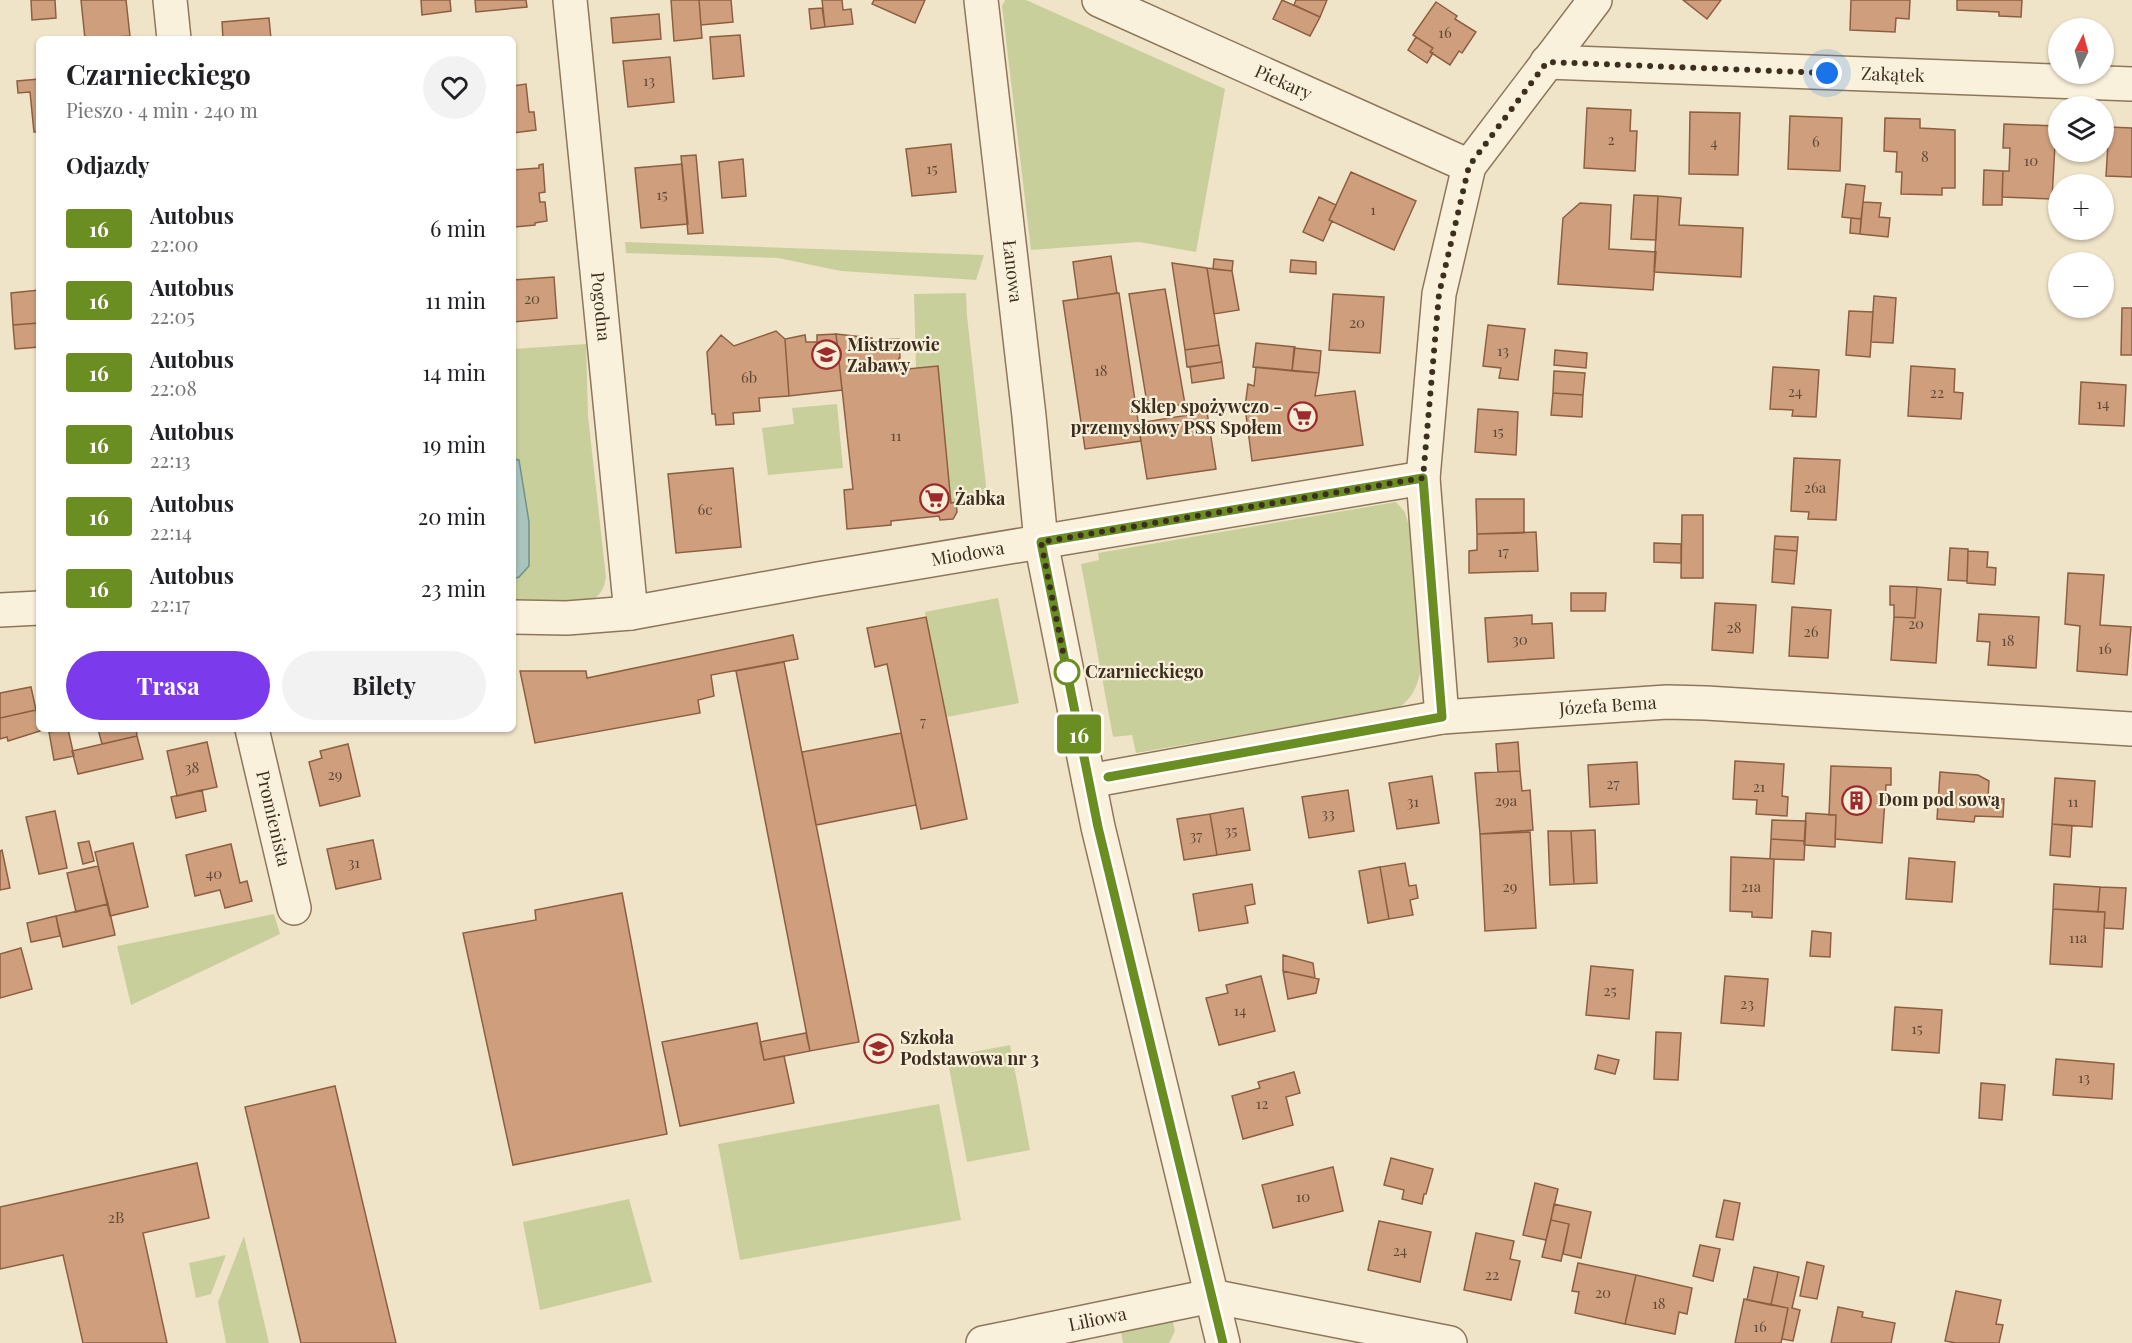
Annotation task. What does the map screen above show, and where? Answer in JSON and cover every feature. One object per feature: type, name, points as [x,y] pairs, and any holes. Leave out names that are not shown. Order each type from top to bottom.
[{"type":"street","points":[[170,0],[174,36]]},
{"type":"street","name":"Pogodna","points":[[570,0],[631,613]]},
{"type":"street","name":"Łanowa","points":[[981,0],[1027,392],[1041,542],[1101,839],[1223,1343]]},
{"type":"street","name":"Piekary","points":[[1099,0],[1469,166]]},
{"type":"street","points":[[1442,717],[1423,478],[1439,294],[1469,166],[1595,0]]},
{"type":"street","name":"Zakątek","points":[[1547,62],[2132,84]]},
{"type":"street","name":"Miodowa","points":[[516,617],[567,618],[631,613],[818,579],[1423,478]]},
{"type":"street","points":[[0,610],[36,608]]},
{"type":"street","name":"Józefa Bema","points":[[1089,781],[1442,717],[1667,702],[2132,729]]},
{"type":"street","name":"Promienista","points":[[253,732],[294,908]]},
{"type":"street","points":[[1211,1296],[1450,1343]]},
{"type":"street","name":"Liliowa","points":[[983,1343],[1211,1296]]},
{"type":"green space","points":[[1005,0],[1026,0],[1225,89],[1196,252],[1139,242],[1031,250],[1002,6]]},
{"type":"green space","points":[[625,242],[984,255],[976,280],[841,271],[778,258],[626,253]]},
{"type":"green space","points":[[966,293],[988,503],[951,503],[938,367],[916,369],[914,294]]},
{"type":"green space","points":[[586,344],[588,416],[606,577],[599,594],[590,601],[516,607],[516,349]]},
{"type":"green space","points":[[837,404],[843,468],[768,475],[762,428],[794,424],[792,408]]},
{"type":"green space","points":[[1396,502],[1405,512],[1410,530],[1421,667],[1415,690],[1399,708],[1136,753],[1132,735],[1113,737],[1081,564],[1099,560],[1098,553]]},
{"type":"green space","points":[[998,598],[1019,703],[947,717],[925,612]]},
{"type":"green space","points":[[274,914],[280,934],[131,1005],[117,946]]},
{"type":"green space","points":[[1010,1045],[1030,1150],[967,1162],[947,1057]]},
{"type":"green space","points":[[939,1104],[961,1220],[740,1260],[718,1144]]},
{"type":"green space","points":[[629,1199],[652,1282],[540,1310],[523,1222]]},
{"type":"green space","points":[[244,1236],[269,1343],[226,1343],[218,1302]]},
{"type":"green space","points":[[226,1255],[211,1294],[196,1298],[189,1263]]},
{"type":"green space","points":[[1173,1322],[1175,1331],[1169,1343],[1123,1343],[1121,1332]]},
{"type":"water","points":[[516,460],[519,460],[529,522],[529,566],[516,578]]},
{"type":"building","points":[[31,0],[55,0],[56,18],[32,20]]},
{"type":"building","points":[[81,0],[126,0],[130,36],[85,36]]},
{"type":"building","points":[[421,0],[450,0],[451,11],[422,15]]},
{"type":"building","points":[[475,0],[526,0],[527,7],[476,12]]},
{"type":"building","points":[[671,0],[699,0],[702,38],[674,41]]},
{"type":"building","points":[[699,0],[731,0],[733,22],[701,25]]},
{"type":"building","points":[[822,0],[842,0],[843,10],[851,9],[853,24],[825,27]]},
{"type":"building","points":[[874,0],[925,0],[915,23],[872,4]]},
{"type":"building","points":[[1282,0],[1320,17],[1310,36],[1273,19]]},
{"type":"building","points":[[1296,0],[1327,0],[1320,17],[1294,5]]},
{"type":"building","points":[[1683,0],[1721,0],[1707,19]]},
{"type":"building","points":[[1851,0],[1910,0],[1909,19],[1896,18],[1895,32],[1850,30]]},
{"type":"building","points":[[1957,0],[2022,0],[2021,17],[1999,16],[1999,12],[1957,10]]},
{"type":"building","points":[[1436,2],[1457,16],[1455,19],[1476,32],[1462,53],[1459,51],[1450,65],[1430,52],[1433,48],[1413,35]]},
{"type":"building","points":[[822,8],[825,27],[811,29],[809,9]]},
{"type":"building","points":[[659,14],[661,39],[613,43],[611,18]]},
{"type":"building","points":[[269,18],[271,36],[223,36],[222,22]]},
{"type":"building","points":[[740,35],[744,76],[713,79],[710,37]]},
{"type":"building","points":[[1416,37],[1433,48],[1430,52],[1433,53],[1427,63],[1408,50]]},
{"type":"building","points":[[670,57],[674,102],[628,107],[623,61]]},
{"type":"building","points":[[36,79],[36,132],[34,132],[30,92],[18,93],[17,81]]},
{"type":"building","points":[[526,84],[529,112],[534,112],[536,130],[516,133],[516,86]]},
{"type":"building","points":[[1587,108],[1631,110],[1630,131],[1637,131],[1635,171],[1584,168]]},
{"type":"building","points":[[1690,112],[1740,113],[1738,175],[1689,174]]},
{"type":"building","points":[[1790,116],[1842,118],[1840,171],[1788,169]]},
{"type":"building","points":[[1885,118],[1920,119],[1920,128],[1955,130],[1955,188],[1942,188],[1942,195],[1901,194],[1902,172],[1896,172],[1897,152],[1884,151]]},
{"type":"building","points":[[2004,124],[2048,126],[2048,162],[2054,162],[2053,174],[2048,174],[2048,199],[2002,197],[2003,171],[2009,171],[2010,148],[2003,148]]},
{"type":"building","points":[[2114,127],[2132,128],[2132,177],[2106,174],[2107,162],[2114,162]]},
{"type":"building","points":[[951,144],[956,192],[912,196],[906,149]]},
{"type":"building","points":[[696,155],[703,233],[688,234],[681,156]]},
{"type":"building","points":[[743,159],[746,196],[722,198],[719,162]]},
{"type":"building","points":[[543,164],[545,192],[539,193],[540,202],[545,202],[547,221],[516,227],[516,170],[539,168],[539,165]]},
{"type":"building","points":[[682,164],[688,224],[641,228],[635,168]]},
{"type":"building","points":[[1984,170],[2003,171],[2002,205],[1983,205]]},
{"type":"building","points":[[1351,172],[1416,201],[1394,250],[1329,220]]},
{"type":"building","points":[[1846,184],[1865,186],[1861,219],[1842,217]]},
{"type":"building","points":[[1634,195],[1658,196],[1656,240],[1631,239]]},
{"type":"building","points":[[1658,196],[1681,198],[1679,225],[1743,228],[1741,277],[1654,272]]},
{"type":"building","points":[[1319,197],[1336,205],[1323,241],[1303,232]]},
{"type":"building","points":[[1863,202],[1881,203],[1879,217],[1890,218],[1888,237],[1860,234]]},
{"type":"building","points":[[1580,203],[1611,205],[1609,249],[1656,252],[1653,290],[1558,284],[1563,218]]},
{"type":"building","points":[[1851,218],[1861,219],[1860,234],[1850,233]]},
{"type":"building","points":[[1111,256],[1117,293],[1078,299],[1073,262]]},
{"type":"building","points":[[1214,259],[1233,261],[1232,271],[1213,269]]},
{"type":"building","points":[[1291,260],[1316,262],[1316,274],[1290,272]]},
{"type":"building","points":[[1172,263],[1207,268],[1219,345],[1185,350]]},
{"type":"building","points":[[1207,268],[1232,271],[1239,310],[1214,314]]},
{"type":"building","points":[[554,277],[557,318],[516,322],[516,280]]},
{"type":"building","points":[[1165,289],[1185,404],[1148,409],[1129,294]]},
{"type":"building","points":[[36,290],[36,323],[13,325],[11,293]]},
{"type":"building","points":[[1119,293],[1141,441],[1085,449],[1063,301]]},
{"type":"building","points":[[1333,294],[1384,297],[1380,353],[1329,350]]},
{"type":"building","points":[[1874,296],[1896,298],[1893,343],[1871,342]]},
{"type":"building","points":[[2122,308],[2132,308],[2132,355],[2121,355]]},
{"type":"building","points":[[1849,311],[1873,312],[1870,357],[1846,355]]},
{"type":"building","points":[[36,323],[36,347],[15,349],[13,325]]},
{"type":"building","points":[[1488,325],[1525,329],[1518,380],[1499,378],[1501,368],[1483,366]]},
{"type":"building","points":[[776,331],[785,339],[789,396],[759,398],[760,411],[733,413],[734,424],[716,425],[715,414],[712,414],[707,352],[721,335],[734,346]]},
{"type":"building","points":[[836,334],[872,338],[873,349],[879,349],[879,340],[899,339],[900,358],[897,370],[938,366],[951,503],[956,502],[957,512],[953,519],[940,520],[939,516],[891,521],[891,525],[847,529],[844,490],[853,489]]},
{"type":"building","points":[[836,334],[842,390],[789,396],[785,339],[805,335],[806,342],[817,342],[817,335]]},
{"type":"building","points":[[1256,343],[1295,347],[1292,371],[1253,367]]},
{"type":"building","points":[[1219,345],[1222,362],[1187,367],[1185,350]]},
{"type":"building","points":[[1294,348],[1321,351],[1319,373],[1292,371]]},
{"type":"building","points":[[1555,350],[1587,353],[1586,368],[1554,365]]},
{"type":"building","points":[[1222,362],[1224,378],[1192,383],[1190,367]]},
{"type":"building","points":[[1911,366],[1955,369],[1954,392],[1963,393],[1961,419],[1908,416]]},
{"type":"building","points":[[1256,367],[1319,373],[1315,396],[1355,391],[1363,445],[1252,461],[1245,407],[1248,384],[1254,386]]},
{"type":"building","points":[[1773,367],[1819,370],[1816,417],[1792,416],[1793,410],[1770,409]]},
{"type":"building","points":[[1554,371],[1585,373],[1583,395],[1553,393]]},
{"type":"building","points":[[2081,382],[2126,385],[2124,426],[2079,424]]},
{"type":"building","points":[[1553,393],[1583,395],[1582,417],[1551,415]]},
{"type":"building","points":[[1478,409],[1518,412],[1516,455],[1475,452]]},
{"type":"building","points":[[1207,412],[1216,469],[1147,479],[1138,423]]},
{"type":"building","points":[[1794,458],[1840,460],[1836,520],[1808,519],[1809,512],[1791,511]]},
{"type":"building","points":[[733,468],[741,547],[676,553],[668,474]]},
{"type":"building","points":[[1476,499],[1524,499],[1524,533],[1477,534]]},
{"type":"building","points":[[1682,515],[1703,515],[1703,578],[1681,578]]},
{"type":"building","points":[[1536,532],[1538,571],[1469,573],[1469,551],[1477,550],[1477,534]]},
{"type":"building","points":[[1775,536],[1798,537],[1797,551],[1774,549]]},
{"type":"building","points":[[1654,543],[1681,544],[1681,563],[1654,562]]},
{"type":"building","points":[[1950,548],[1968,549],[1967,581],[1948,580]]},
{"type":"building","points":[[1774,549],[1797,551],[1794,584],[1772,582]]},
{"type":"building","points":[[1968,551],[1988,552],[1987,567],[1996,568],[1995,585],[1967,583]]},
{"type":"building","points":[[2068,573],[2104,575],[2100,625],[2131,627],[2127,675],[2077,671],[2080,626],[2065,624]]},
{"type":"building","points":[[1890,586],[1917,587],[1915,618],[1894,617],[1894,605],[1890,605]]},
{"type":"building","points":[[1917,587],[1941,589],[1936,663],[1891,660],[1894,617],[1915,618]]},
{"type":"building","points":[[1571,593],[1606,593],[1605,611],[1571,611]]},
{"type":"building","points":[[1715,603],[1756,605],[1753,653],[1712,650]]},
{"type":"building","points":[[1792,607],[1831,610],[1828,658],[1789,656]]},
{"type":"building","points":[[1979,614],[2039,617],[2036,668],[1988,665],[1990,642],[1977,641]]},
{"type":"building","points":[[1532,615],[1532,624],[1552,623],[1554,658],[1488,662],[1485,618]]},
{"type":"building","points":[[926,617],[967,819],[921,829],[887,664],[875,667],[867,628]]},
{"type":"building","points":[[793,635],[798,659],[711,675],[714,696],[698,700],[700,713],[535,743],[520,671],[586,671],[587,678]]},
{"type":"building","points":[[784,662],[859,1042],[810,1051],[736,671]]},
{"type":"building","points":[[31,687],[36,710],[0,718],[0,693]]},
{"type":"building","points":[[36,710],[37,732],[8,741],[7,737],[0,739],[0,718]]},
{"type":"building","points":[[49,732],[69,732],[74,756],[54,760]]},
{"type":"building","points":[[99,732],[136,732],[137,736],[102,744]]},
{"type":"building","points":[[901,733],[916,805],[816,825],[802,752]]},
{"type":"building","points":[[137,736],[143,759],[78,774],[72,751]]},
{"type":"building","points":[[207,742],[217,787],[177,796],[167,751]]},
{"type":"building","points":[[1518,742],[1520,771],[1498,772],[1496,744]]},
{"type":"building","points":[[348,744],[360,796],[320,806],[309,762],[322,758],[320,751]]},
{"type":"building","points":[[1735,761],[1784,764],[1782,796],[1788,797],[1787,816],[1756,814],[1757,800],[1733,799]]},
{"type":"building","points":[[1637,762],[1639,804],[1590,807],[1588,765]]},
{"type":"building","name":"Dom pod sową","points":[[1831,766],[1891,768],[1891,785],[1886,785],[1882,843],[1835,839],[1836,815],[1829,815]]},
{"type":"building","points":[[1520,771],[1522,791],[1530,790],[1533,830],[1480,834],[1475,773]]},
{"type":"building","points":[[1940,772],[1978,775],[1989,781],[1988,798],[2004,799],[2003,817],[1975,816],[1974,822],[1937,819]]},
{"type":"building","points":[[1432,776],[1439,823],[1397,829],[1389,783]]},
{"type":"building","points":[[2055,778],[2095,781],[2092,827],[2052,824]]},
{"type":"building","points":[[202,790],[206,811],[176,818],[171,797]]},
{"type":"building","points":[[1348,790],[1354,831],[1309,838],[1302,797]]},
{"type":"building","points":[[1243,808],[1250,850],[1217,855],[1210,814]]},
{"type":"building","points":[[55,811],[67,868],[39,874],[26,817]]},
{"type":"building","points":[[1806,813],[1836,815],[1835,847],[1804,845]]},
{"type":"building","points":[[1210,814],[1217,855],[1184,860],[1177,819]]},
{"type":"building","points":[[1772,820],[1806,821],[1805,841],[1771,839]]},
{"type":"building","points":[[2052,824],[2072,826],[2070,857],[2050,855]]},
{"type":"building","points":[[1595,830],[1597,883],[1574,884],[1571,831]]},
{"type":"building","points":[[1548,831],[1571,831],[1574,884],[1550,885]]},
{"type":"building","points":[[1530,832],[1536,928],[1485,931],[1480,834]]},
{"type":"building","points":[[1771,839],[1805,841],[1804,860],[1770,859]]},
{"type":"building","points":[[373,840],[381,879],[336,889],[327,849]]},
{"type":"building","points":[[89,841],[94,861],[83,864],[78,843]]},
{"type":"building","points":[[133,843],[148,907],[110,916],[95,852]]},
{"type":"building","points":[[231,844],[240,883],[247,881],[252,901],[225,908],[220,890],[195,896],[186,855]]},
{"type":"building","points":[[2,850],[10,888],[0,890],[0,851]]},
{"type":"building","points":[[1731,857],[1774,859],[1772,918],[1752,917],[1752,912],[1730,911]]},
{"type":"building","points":[[1909,858],[1955,862],[1952,902],[1906,899]]},
{"type":"building","points":[[1405,863],[1409,886],[1416,885],[1418,898],[1410,900],[1413,915],[1389,919],[1380,867]]},
{"type":"building","points":[[98,866],[108,904],[76,912],[67,873]]},
{"type":"building","points":[[1380,867],[1389,919],[1368,923],[1359,871]]},
{"type":"building","points":[[1252,884],[1255,904],[1245,906],[1248,923],[1199,931],[1193,894]]},
{"type":"building","points":[[2054,884],[2100,887],[2098,912],[2053,909]]},
{"type":"building","points":[[2100,887],[2126,888],[2123,929],[2104,928],[2105,912],[2098,912]]},
{"type":"building","points":[[622,893],[667,1134],[513,1165],[463,933],[536,920],[535,910]]},
{"type":"building","points":[[108,904],[115,935],[63,947],[56,916]]},
{"type":"building","points":[[2053,909],[2105,912],[2102,967],[2050,964]]},
{"type":"building","points":[[56,916],[60,936],[31,942],[27,923]]},
{"type":"building","points":[[1812,931],[1831,933],[1830,957],[1810,956]]},
{"type":"building","points":[[21,948],[32,989],[0,998],[0,954]]},
{"type":"building","points":[[1283,955],[1313,963],[1315,978],[1283,971]]},
{"type":"building","points":[[1591,966],[1633,970],[1629,1019],[1586,1015]]},
{"type":"building","points":[[1283,971],[1319,979],[1316,993],[1288,999]]},
{"type":"building","points":[[1261,976],[1275,1031],[1219,1045],[1206,998],[1228,993],[1226,985]]},
{"type":"building","points":[[1725,976],[1768,979],[1764,1026],[1721,1023]]},
{"type":"building","points":[[1895,1007],[1942,1010],[1939,1053],[1892,1050]]},
{"type":"building","points":[[757,1023],[764,1060],[784,1056],[794,1103],[680,1126],[662,1042]]},
{"type":"building","points":[[1656,1032],[1681,1033],[1678,1080],[1654,1079]]},
{"type":"building","points":[[806,1033],[810,1051],[764,1060],[760,1042]]},
{"type":"building","points":[[1598,1055],[1619,1060],[1615,1074],[1595,1069]]},
{"type":"building","points":[[2056,1059],[2114,1064],[2112,1099],[2053,1095]]},
{"type":"building","points":[[1294,1072],[1300,1093],[1286,1097],[1293,1125],[1243,1139],[1232,1096],[1260,1088],[1258,1082]]},
{"type":"building","points":[[1981,1083],[2005,1085],[2002,1120],[1979,1118]]},
{"type":"building","points":[[335,1086],[396,1343],[301,1343],[245,1107]]},
{"type":"building","points":[[1391,1158],[1433,1169],[1422,1204],[1402,1199],[1404,1190],[1384,1185]]},
{"type":"building","points":[[197,1163],[209,1218],[143,1233],[167,1343],[83,1343],[63,1255],[0,1269],[0,1207]]},
{"type":"building","points":[[1333,1167],[1343,1211],[1273,1228],[1262,1185]]},
{"type":"building","points":[[1535,1183],[1558,1189],[1546,1240],[1523,1235]]},
{"type":"building","points":[[1724,1200],[1740,1203],[1733,1240],[1716,1237]]},
{"type":"building","points":[[1554,1204],[1591,1212],[1581,1258],[1563,1254],[1569,1224],[1551,1220]]},
{"type":"building","points":[[1551,1220],[1569,1224],[1561,1261],[1542,1257]]},
{"type":"building","points":[[1379,1221],[1431,1232],[1420,1282],[1368,1270]]},
{"type":"building","points":[[1476,1233],[1514,1241],[1510,1259],[1520,1261],[1511,1300],[1464,1290]]},
{"type":"building","points":[[1700,1245],[1720,1249],[1713,1281],[1693,1276]]},
{"type":"building","points":[[1807,1262],[1824,1266],[1817,1299],[1800,1296]]},
{"type":"building","points":[[1578,1263],[1636,1275],[1625,1324],[1575,1313],[1579,1292],[1572,1291]]},
{"type":"building","points":[[1754,1267],[1778,1272],[1771,1305],[1747,1300]]},
{"type":"building","points":[[1778,1272],[1799,1277],[1792,1308],[1800,1310],[1793,1341],[1782,1339],[1788,1308],[1771,1305]]},
{"type":"building","points":[[1636,1275],[1692,1288],[1687,1314],[1679,1312],[1675,1334],[1625,1324]]},
{"type":"building","points":[[1956,1291],[2001,1300],[1996,1324],[2003,1325],[1999,1343],[1945,1341]]},
{"type":"building","points":[[1744,1299],[1788,1308],[1781,1343],[1735,1343]]},
{"type":"building","points":[[1838,1307],[1863,1312],[1862,1317],[1895,1323],[1891,1343],[1831,1343]]},
{"type":"bus line","name":"16","points":[[1108,777],[1442,717],[1423,478],[1041,542],[1098,827],[1223,1343]]},
{"type":"place","name":"Mistrzowie Zabawy","points":[[826,355]]},
{"type":"place","name":"Sklep spożywczo - przemysłowy PSS Społem","points":[[1303,417]]},
{"type":"place","name":"Żabka","points":[[934,499]]},
{"type":"place","name":"Czarnieckiego","points":[[1067,672]]},
{"type":"place","name":"Dom pod sową","points":[[1857,800]]},
{"type":"place","name":"Szkoła Podstawowa nr 3","points":[[879,1048]]},
{"type":"route","points":[[1067,672],[1041,542],[1423,478],[1439,294],[1469,166],[1547,62],[1827,73]]}]
